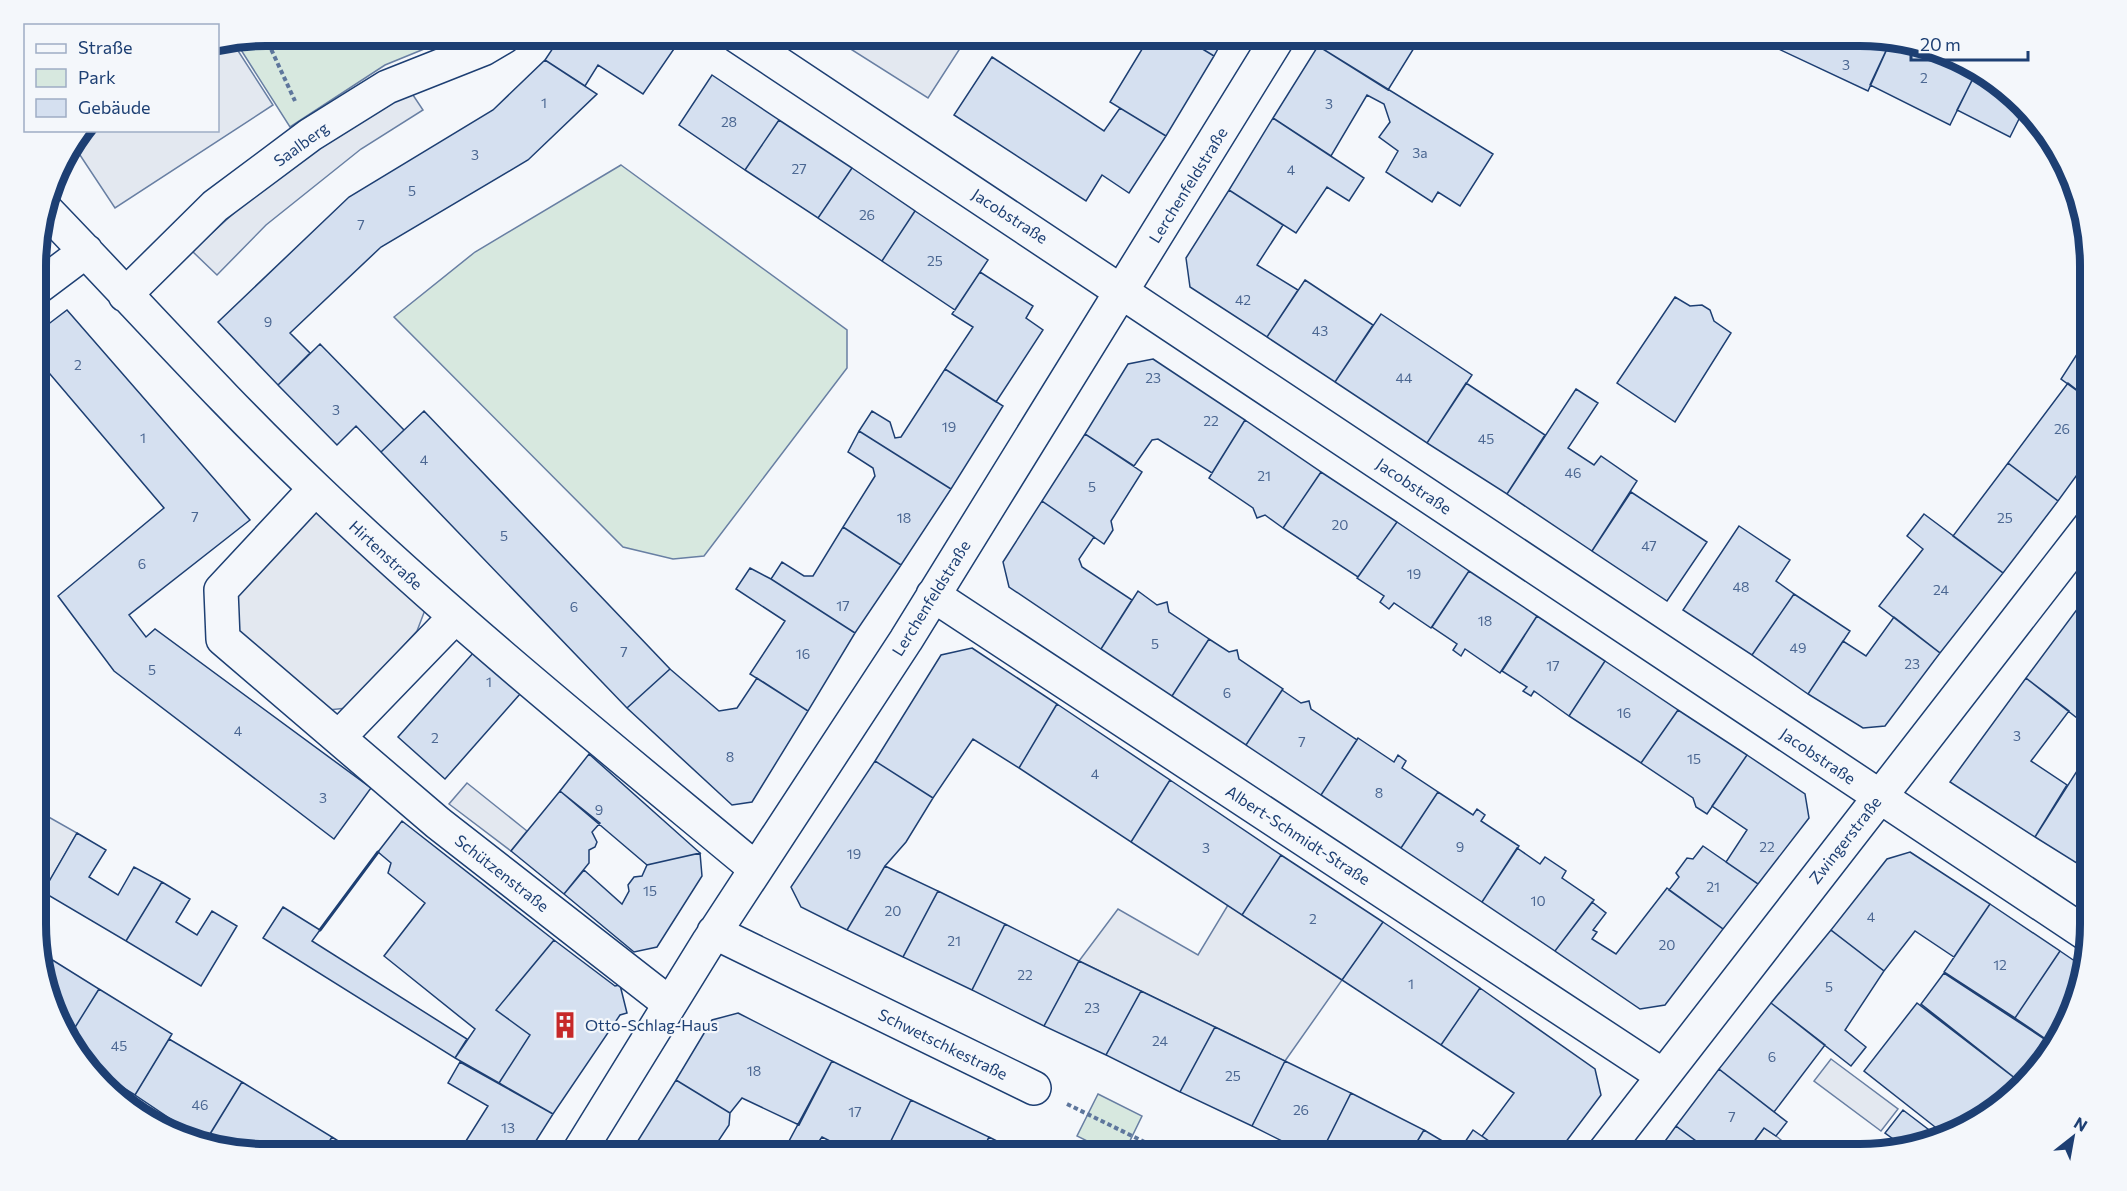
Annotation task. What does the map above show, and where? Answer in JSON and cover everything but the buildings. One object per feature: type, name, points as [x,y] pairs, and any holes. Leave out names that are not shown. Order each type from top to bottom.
[{"type":"street","name":"Saalberg","points":[[125,295],[215,206],[310,135],[387,87],[488,46]]},
{"type":"street","name":"Jacobstraße","points":[[752,46],[2080,931]]},
{"type":"street","name":"Lerchenfeldstraße","points":[[584,1144],[714,932],[933,595],[1273,46]]},
{"type":"street","name":"Hirtenstraße","points":[[52,217],[125,295],[315,489],[454,618],[756,869]]},
{"type":"street","points":[[46,281],[86,251]]},
{"type":"street","name":"Schützenstraße","points":[[315,489],[221,590],[223,639],[340,736],[438,823],[670,1004]]},
{"type":"street","name":"Zwingerstraße","points":[[1610,1144],[2080,540]]},
{"type":"street","name":"Albert-Schmidt-Straße","points":[[933,595],[1662,1075]]},
{"type":"street","points":[[340,736],[454,618]]},
{"type":"street","name":"Schwetschkestraße","points":[[714,932],[1034,1088]]},
{"type":"path","points":[[270,46],[310,135]]},
{"type":"path","points":[[1034,1088],[1149,1144]]},
{"type":"green space","points":[[432,46],[385,65],[290,127],[240,48]]},
{"type":"green space","points":[[621,165],[847,330],[847,368],[704,556],[673,559],[623,547],[394,317],[475,252]]},
{"type":"green space","points":[[1098,1094],[1142,1116],[1128,1144],[1093,1144],[1077,1136]]},
{"type":"shaded area","points":[[846,46],[962,46],[928,98]]},
{"type":"shaded area","points":[[236,48],[273,105],[115,208],[78,153],[92,132],[219,132],[219,52]]},
{"type":"shaded area","points":[[409,89],[423,110],[361,149],[266,225],[217,275],[192,251],[245,203],[342,129]]},
{"type":"shaded area","points":[[320,503],[425,610],[417,631],[347,708],[319,711],[228,632],[227,596]]},
{"type":"shaded area","points":[[467,783],[527,831],[511,851],[449,804]]},
{"type":"shaded area","points":[[46,816],[77,833],[46,887]]},
{"type":"shaded area","points":[[1228,905],[1342,980],[1285,1061],[1079,961],[1118,909],[1198,955]]},
{"type":"shaded area","points":[[1831,1059],[1898,1109],[1881,1131],[1814,1081]]},
{"type":"shaded area","points":[[1764,1128],[1786,1144],[1752,1144]]},
{"type":"wall","points":[[320,930],[378,852]]},
{"type":"place","name":"Otto-Schlag-Haus","points":[[565,1025]]}]
